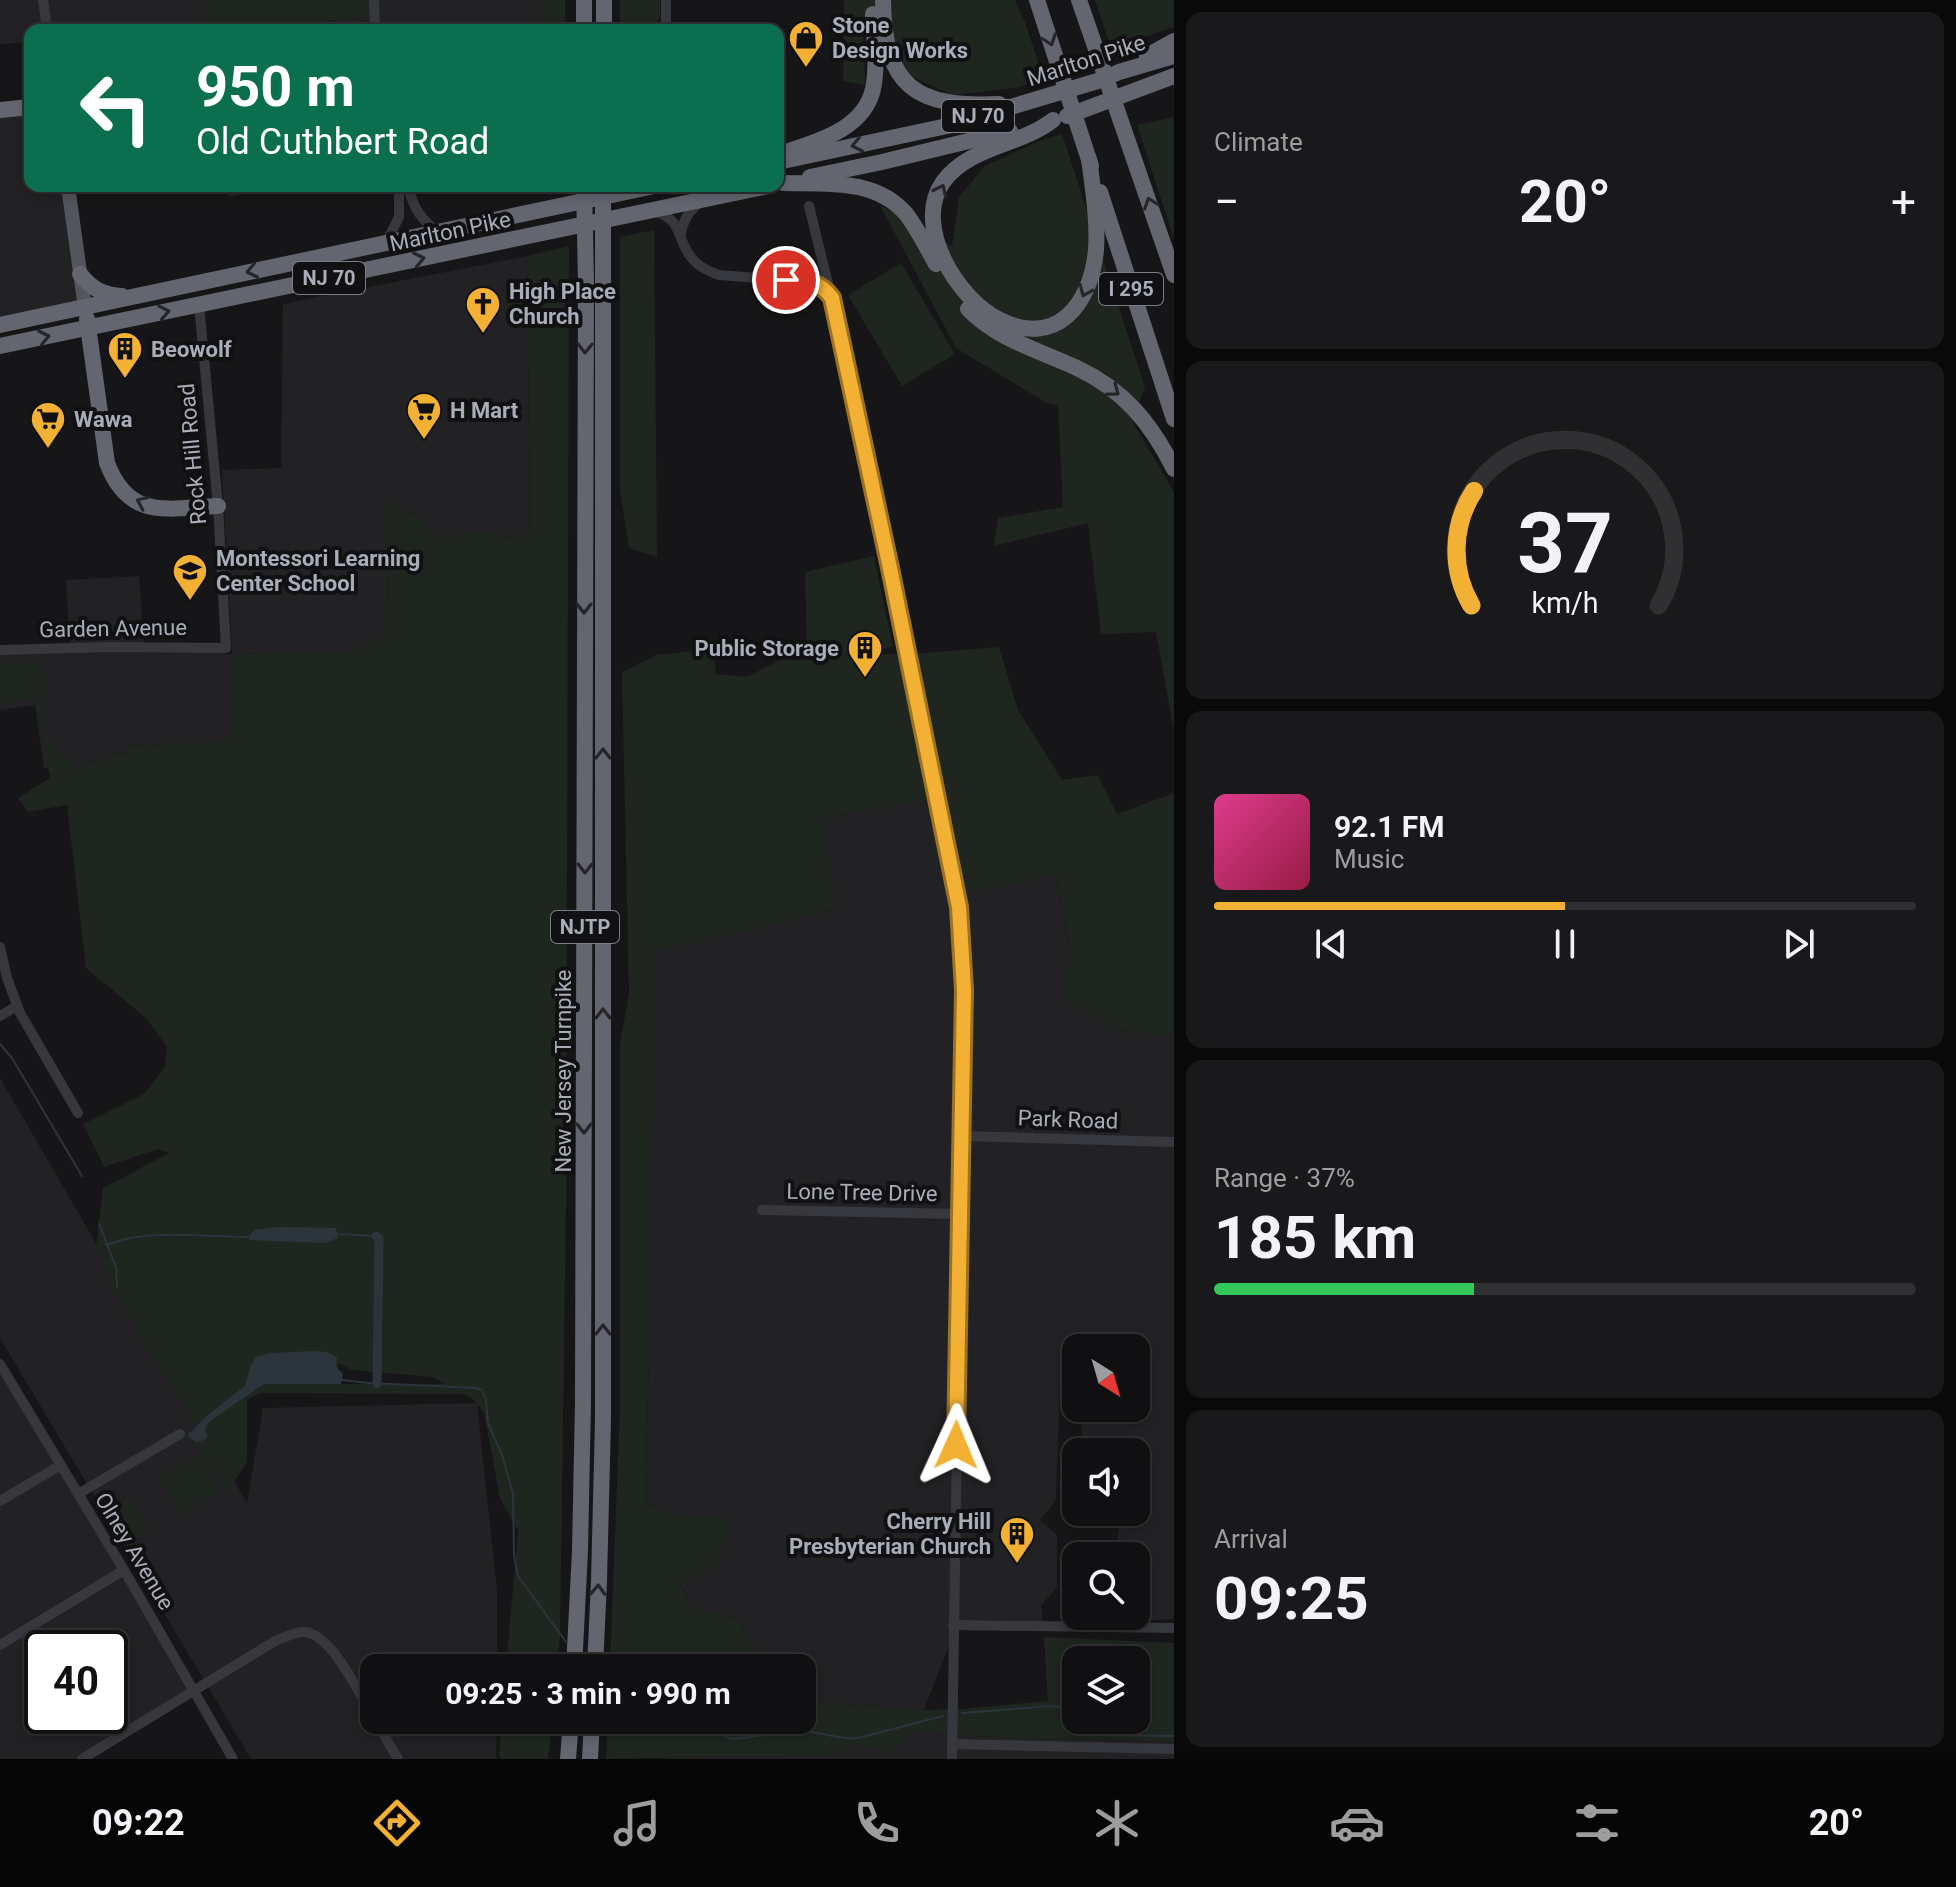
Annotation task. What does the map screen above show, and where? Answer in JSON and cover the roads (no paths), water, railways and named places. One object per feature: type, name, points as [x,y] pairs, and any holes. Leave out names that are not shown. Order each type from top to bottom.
[{"type":"highway","points":[[584,0],[584,24]]},
{"type":"highway","points":[[604,0],[604,24]]},
{"type":"highway","points":[[784,153],[839,131],[863,111],[873,91],[875,76],[872,0]]},
{"type":"highway","points":[[883,0],[885,36],[891,58],[915,91],[951,104],[1025,103]]},
{"type":"highway","name":"I 295","points":[[1037,0],[1174,419]]},
{"type":"highway","name":"I 295","points":[[1082,0],[1088,28],[1111,69],[1125,131],[1174,275]]},
{"type":"highway","points":[[1111,69],[1174,41]]},
{"type":"highway","name":"Marlton Pike","points":[[784,161],[947,126],[1101,80],[1111,69],[1174,56]]},
{"type":"highway","name":"Marlton Pike","points":[[784,182],[1053,120],[1174,76]]},
{"type":"highway","points":[[1156,83],[1174,83]]},
{"type":"highway","points":[[0,110],[24,108]]},
{"type":"highway","points":[[1053,120],[965,162],[949,175],[936,197],[932,215],[938,246],[966,292],[998,320],[1027,328],[1045,328],[1057,324],[1080,303],[1087,289],[1096,250],[1095,207],[1086,152]]},
{"type":"highway","points":[[784,184],[859,186],[895,203],[914,225],[951,291],[972,313],[999,334],[1076,367],[1112,389],[1140,413],[1174,469]]},
{"type":"highway","name":"New Jersey Turnpike","points":[[575,1654],[584,1387],[584,192]]},
{"type":"highway","name":"New Jersey Turnpike","points":[[596,1654],[603,1420],[603,192]]},
{"type":"highway","name":"Marlton Pike","points":[[0,325],[624,192]]},
{"type":"highway","name":"Marlton Pike","points":[[0,346],[738,192]]},
{"type":"highway","points":[[1161,235],[1174,253]]},
{"type":"highway","points":[[80,274],[99,292],[136,297]]},
{"type":"highway","points":[[85,308],[107,463],[113,478],[132,500],[144,506],[158,509],[218,506]]},
{"type":"highway","points":[[568,1759],[570,1734]]},
{"type":"highway","points":[[590,1759],[591,1734]]},
{"type":"main road","points":[[69,192],[85,308]]},
{"type":"street","points":[[43,0],[46,24]]},
{"type":"street","points":[[374,0],[375,24]]},
{"type":"street","points":[[666,0],[666,24]]},
{"type":"street","points":[[386,243],[399,217],[399,192]]},
{"type":"street","points":[[410,192],[417,213],[438,232]]},
{"type":"street","points":[[681,236],[682,226],[690,211],[710,198]]},
{"type":"street","points":[[809,206],[890,568],[959,907],[964,990],[952,1759]]},
{"type":"street","points":[[647,211],[669,218],[677,226],[692,259],[707,271],[719,275],[809,282],[821,286],[832,298]]},
{"type":"street","name":"Rock Hill Road","points":[[199,305],[218,506],[226,648]]},
{"type":"street","name":"Garden Avenue","points":[[0,650],[226,648]]},
{"type":"street","points":[[0,947],[17,1006],[78,1113]]},
{"type":"street","points":[[0,1016],[17,1006]]},
{"type":"street","name":"Park Road","points":[[961,1136],[1174,1142]]},
{"type":"street","name":"Lone Tree Drive","points":[[762,1210],[960,1214]]},
{"type":"street","name":"Olney Avenue","points":[[0,1364],[233,1759]]},
{"type":"street","points":[[78,1494],[180,1434]]},
{"type":"street","points":[[0,1501],[61,1465]]},
{"type":"street","points":[[0,1645],[124,1570]]},
{"type":"street","points":[[953,1625],[1174,1628]]},
{"type":"street","points":[[82,1759],[275,1641],[298,1632],[309,1632],[333,1651],[360,1696]]},
{"type":"street","points":[[383,1734],[398,1759]]},
{"type":"street","points":[[952,1744],[1174,1749]]},
{"type":"waterway","points":[[0,1044],[12,1058],[82,1176]]},
{"type":"waterway","points":[[99,1224],[116,1267],[117,1287]]},
{"type":"waterway","points":[[337,1234],[376,1236]]},
{"type":"waterway","points":[[107,1245],[158,1235],[251,1237]]},
{"type":"waterway","points":[[376,1236],[379,1239],[377,1384]]},
{"type":"waterway","points":[[342,1380],[482,1390],[488,1423],[502,1455],[513,1494],[514,1555],[518,1576],[566,1642]]},
{"type":"waterway","points":[[962,1713],[1052,1706],[1064,1708],[1080,1728],[1095,1735],[1174,1736]]},
{"type":"waterway","points":[[816,1733],[858,1738],[943,1716]]},
{"type":"waterway","points":[[721,1734],[732,1739],[772,1734]]},
{"type":"place","name":"Stone Design Works","points":[[806,69]]},
{"type":"place","name":"High Place Church","points":[[483,335]]},
{"type":"place","name":"Beowolf","points":[[125,380]]},
{"type":"place","name":"H Mart","points":[[424,441]]},
{"type":"place","name":"Wawa","points":[[48,450]]},
{"type":"place","name":"Montessori Learning Center School","points":[[190,602]]},
{"type":"place","name":"Public Storage","points":[[865,679]]},
{"type":"place","name":"Cherry Hill Presbyterian Church","points":[[1017,1565]]}]
